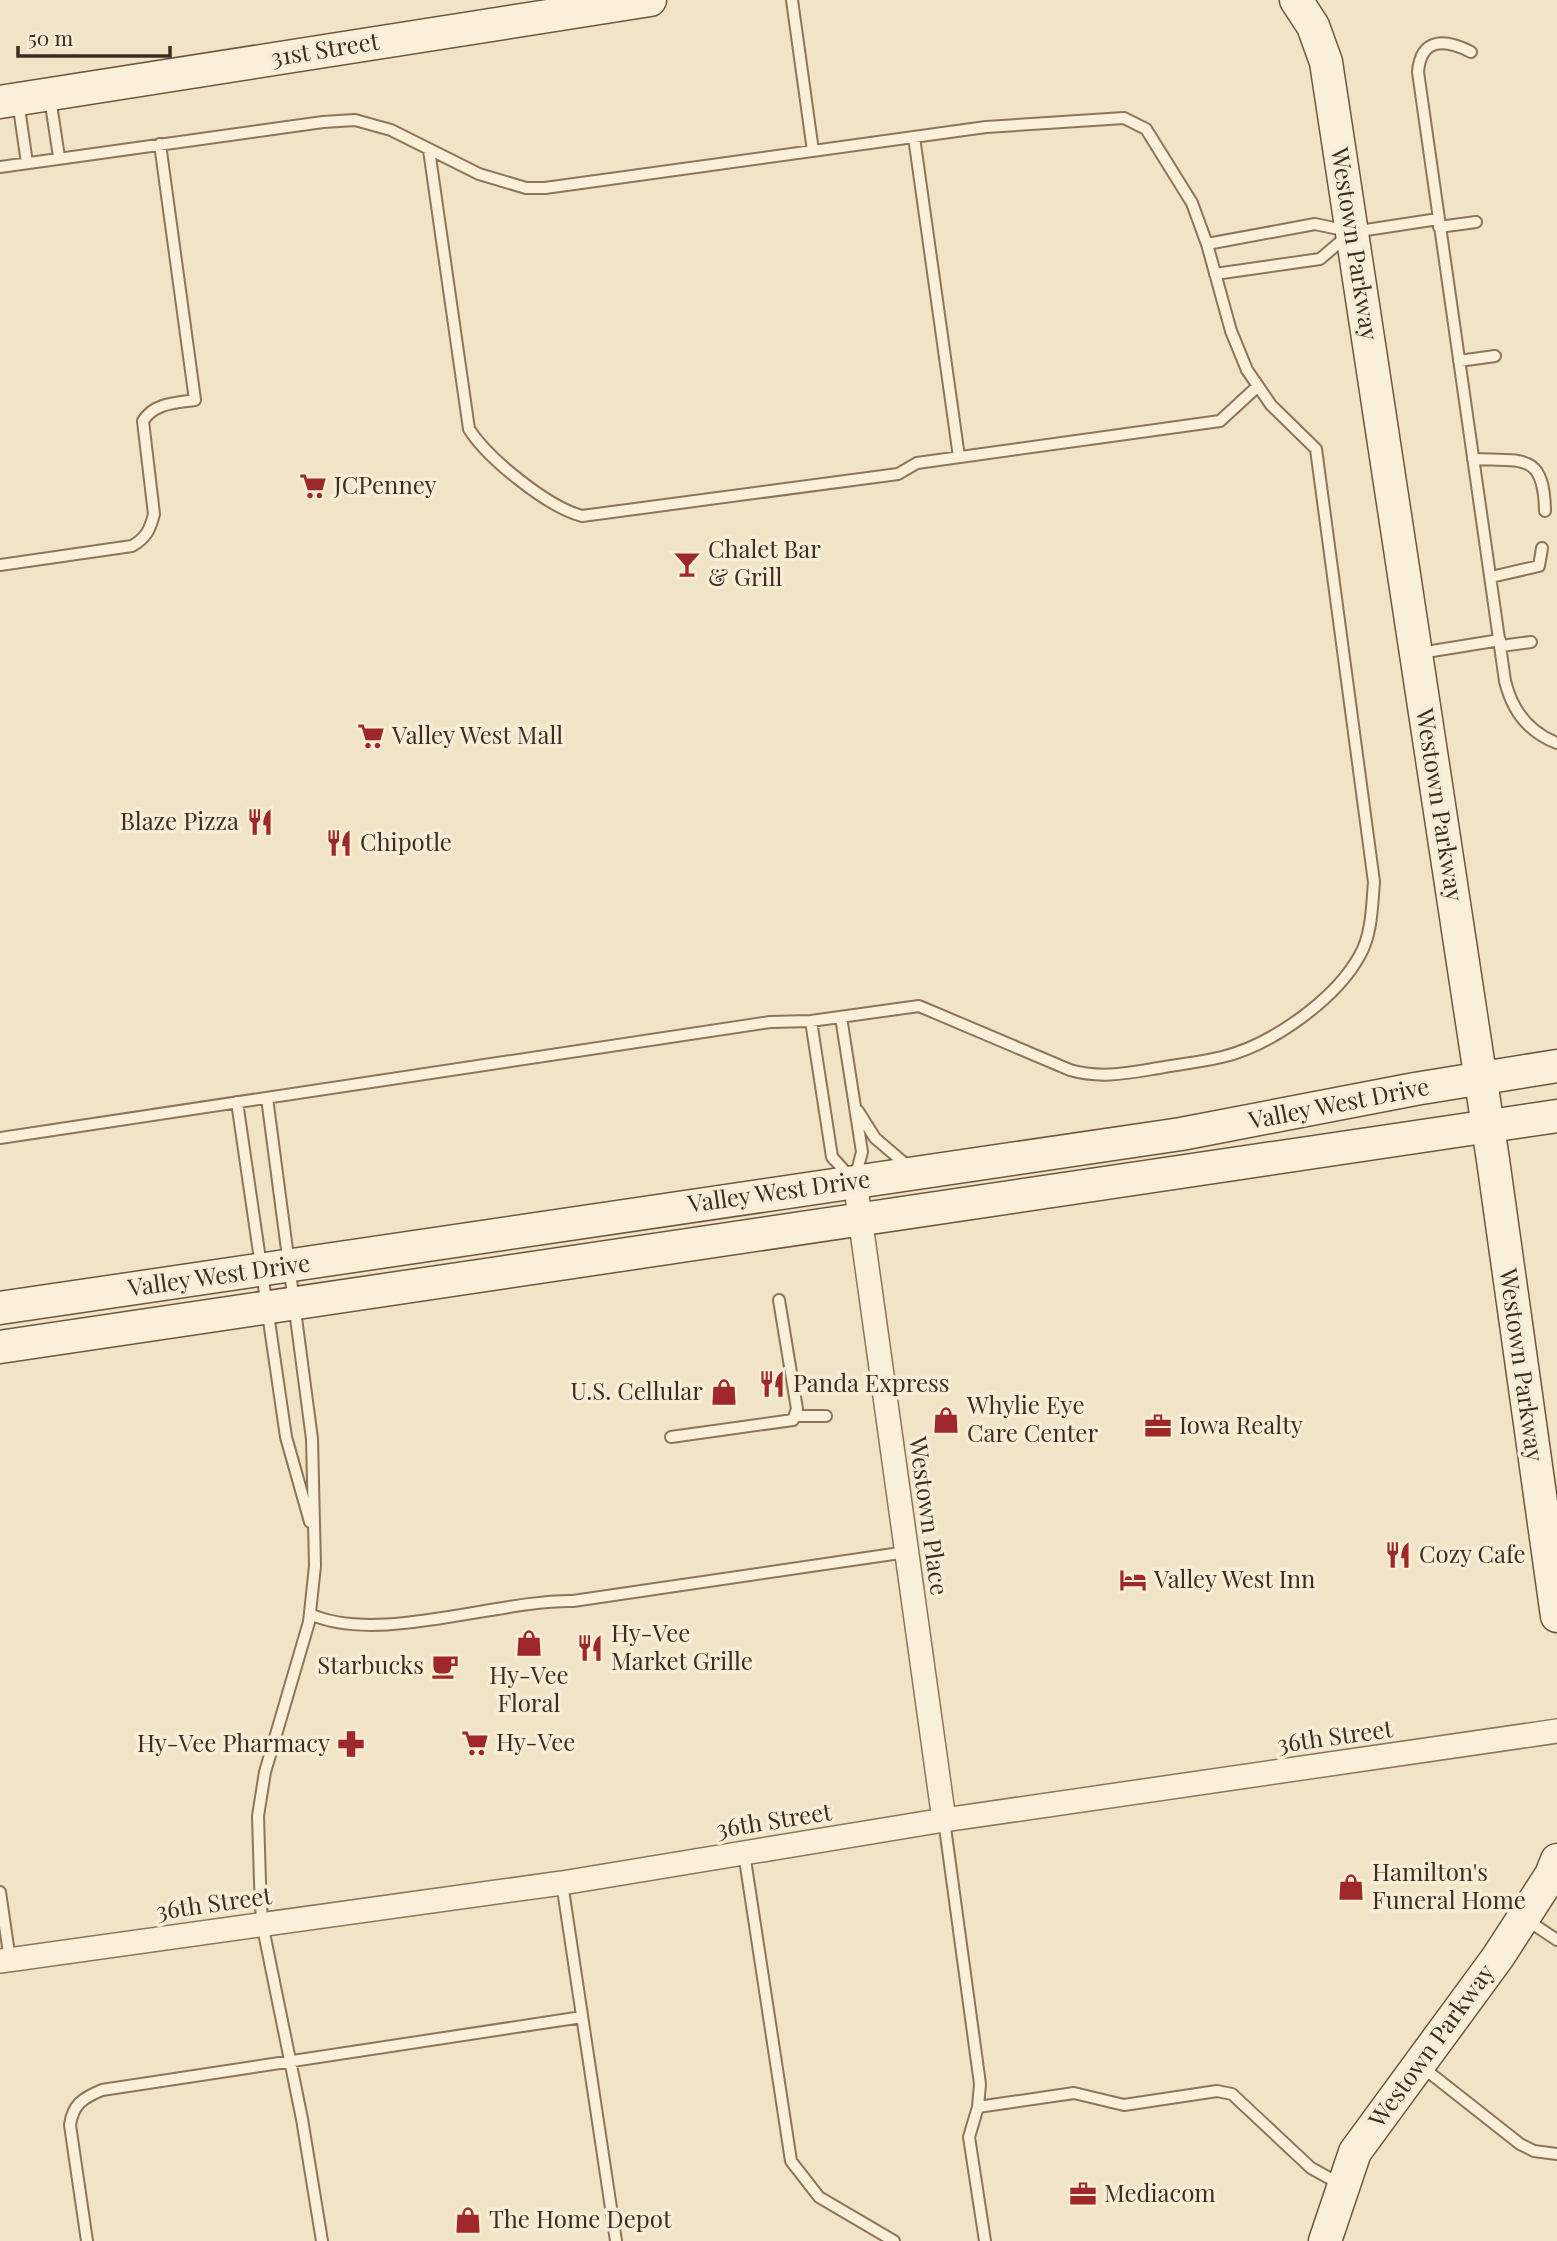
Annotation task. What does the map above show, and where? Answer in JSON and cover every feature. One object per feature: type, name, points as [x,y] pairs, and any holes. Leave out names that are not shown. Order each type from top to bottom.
[{"type":"main road","name":"31st Street","points":[[9,100],[650,0]]},
{"type":"main road","name":"Westown Parkway","points":[[1296,0],[1313,26],[1326,62],[1481,1078],[1557,1616]]},
{"type":"main road","name":"Valley West Drive","points":[[0,1308],[1181,1134],[1557,1066]]},
{"type":"main road","name":"Valley West Drive","points":[[0,1347],[1557,1116]]},
{"type":"main road","name":"Westown Parkway","points":[[1325,2241],[1355,2152],[1524,1918],[1557,1860]]},
{"type":"street","name":"Westown Place","points":[[855,1181],[944,1820]]},
{"type":"street","name":"36th Street","points":[[5,1961],[562,1883],[944,1820],[1557,1731]]},
{"type":"lane","points":[[792,0],[813,151]]},
{"type":"lane","points":[[1471,52],[1446,41],[1427,49],[1419,61],[1438,223],[1505,681],[1515,709],[1535,732],[1557,743]]},
{"type":"lane","points":[[50,94],[59,158]]},
{"type":"lane","points":[[9,100],[27,163]]},
{"type":"lane","points":[[0,167],[355,120],[391,130],[479,174],[536,188],[986,127],[1124,118],[1146,129],[1192,203],[1207,244],[1231,331],[1247,370],[1271,405],[1316,449],[1374,882],[1371,918],[1362,952],[1337,989],[1310,1010],[1242,1050],[1223,1057],[1093,1077],[1070,1070],[919,1006],[811,1021],[770,1022],[0,1138]]},
{"type":"lane","points":[[914,137],[958,457]]},
{"type":"lane","points":[[0,565],[132,546],[144,539],[150,528],[154,514],[143,421],[148,413],[163,405],[195,400],[160,144]]},
{"type":"lane","points":[[429,150],[470,429],[480,445],[562,510],[582,516],[898,474],[917,463],[1220,421],[1258,386]]},
{"type":"lane","points":[[1207,244],[1315,224],[1353,232],[1476,222]]},
{"type":"lane","points":[[1215,274],[1320,259],[1353,232]]},
{"type":"lane","points":[[1459,361],[1495,356]]},
{"type":"lane","points":[[1473,459],[1523,462],[1535,467],[1542,477],[1545,511]]},
{"type":"lane","points":[[1491,577],[1539,566],[1542,548]]},
{"type":"lane","points":[[1416,653],[1531,642]]},
{"type":"lane","points":[[841,1017],[862,1152],[855,1181]]},
{"type":"lane","points":[[811,1021],[832,1157],[855,1181]]},
{"type":"lane","points":[[267,1098],[276,1267],[282,1305],[286,1437],[314,1538]]},
{"type":"lane","points":[[237,1102],[276,1267],[312,1440],[314,1538],[310,1614],[265,1772],[258,1816],[262,1923],[322,2241]]},
{"type":"lane","points":[[855,1106],[875,1138],[915,1172]]},
{"type":"lane","points":[[779,1300],[797,1416]]},
{"type":"lane","points":[[671,1437],[793,1420],[797,1416],[826,1416]]},
{"type":"lane","points":[[310,1614],[324,1620],[374,1626],[544,1601],[587,1600],[907,1552]]},
{"type":"lane","points":[[944,1820],[979,2084],[978,2108],[968,2137],[985,2241]]},
{"type":"lane","points":[[744,1853],[785,2138],[791,2161],[820,2197],[894,2241]]},
{"type":"lane","points":[[562,1883],[616,2241]]},
{"type":"lane","points":[[0,1892],[5,1961]]},
{"type":"lane","points":[[1524,1918],[1557,1940]]},
{"type":"lane","points":[[88,2241],[70,2125],[72,2111],[79,2102],[102,2090],[582,2017]]},
{"type":"lane","points":[[1419,2064],[1534,2151],[1557,2154]]},
{"type":"lane","points":[[978,2108],[1074,2093],[1124,2105],[1217,2091],[1232,2094],[1311,2168],[1343,2185]]},
{"type":"place","name":"JCPenney","points":[[313,486]]},
{"type":"place","name":"Chalet Bar & Grill","points":[[687,564]]},
{"type":"place","name":"Valley West Mall","points":[[371,736]]},
{"type":"place","name":"Blaze Pizza","points":[[260,822]]},
{"type":"place","name":"Chipotle","points":[[339,843]]},
{"type":"place","name":"Panda Express","points":[[772,1384]]},
{"type":"place","name":"U.S. Cellular","points":[[724,1392]]},
{"type":"place","name":"Whylie Eye Care Center","points":[[946,1420]]},
{"type":"place","name":"Iowa Realty","points":[[1158,1426]]},
{"type":"place","name":"Cozy Cafe","points":[[1398,1555]]},
{"type":"place","name":"Valley West Inn","points":[[1133,1580]]},
{"type":"place","name":"Hy-Vee Floral","points":[[529,1643]]},
{"type":"place","name":"Hy-Vee Market Grille","points":[[590,1648]]},
{"type":"place","name":"Starbucks","points":[[445,1666]]},
{"type":"place","name":"Hy-Vee","points":[[475,1743]]},
{"type":"place","name":"Hy-Vee Pharmacy","points":[[351,1744]]},
{"type":"place","name":"Hamilton's Funeral Home","points":[[1351,1887]]},
{"type":"place","name":"Mediacom","points":[[1083,2194]]},
{"type":"place","name":"The Home Depot","points":[[468,2220]]}]
